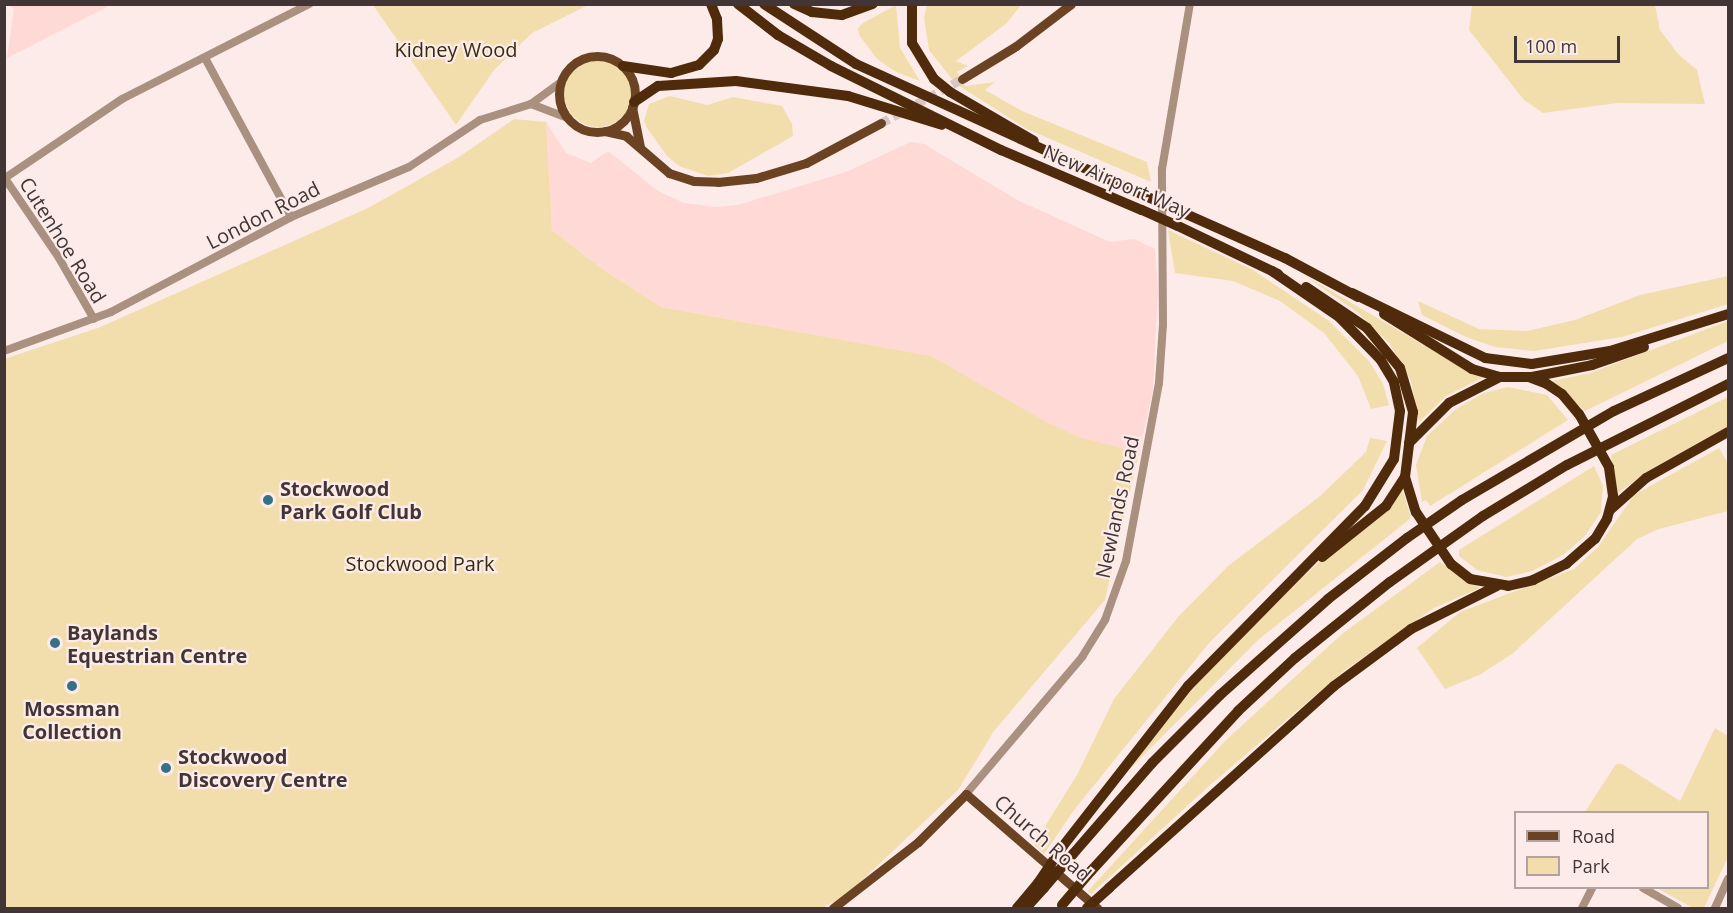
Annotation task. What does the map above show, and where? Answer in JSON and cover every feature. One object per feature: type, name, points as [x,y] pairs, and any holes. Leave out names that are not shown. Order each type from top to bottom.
[{"type":"highway","points":[[623,66],[671,73],[699,65],[714,50],[717,39],[717,19],[711,4]]},
{"type":"highway","name":"New Airport Way","points":[[738,4],[778,35],[831,66],[968,133],[1178,226],[1272,271],[1339,307],[1383,344],[1400,368],[1411,397],[1409,443]]},
{"type":"highway","name":"New Airport Way","points":[[764,4],[856,64],[1177,210],[1352,293],[1472,369],[1500,377]]},
{"type":"highway","points":[[794,4],[812,12],[842,15],[873,4]]},
{"type":"highway","points":[[912,4],[912,43],[934,78],[950,92],[1073,164]]},
{"type":"highway","points":[[633,104],[658,86],[736,81],[848,96],[968,133]]},
{"type":"highway","points":[[1026,909],[1063,846],[1188,686],[1375,494],[1397,448],[1400,411],[1388,371],[1361,336],[1272,271]]},
{"type":"highway","points":[[1352,293],[1469,351],[1504,362],[1546,363],[1580,358],[1702,323]]},
{"type":"highway","points":[[1497,586],[1470,579],[1450,564],[1416,512],[1405,477],[1409,443],[1449,403],[1500,377],[1529,377],[1609,360],[1728,314]]},
{"type":"highway","points":[[1017,909],[1073,854],[1152,763],[1220,694],[1328,599],[1407,538],[1472,494],[1614,411],[1728,357]]},
{"type":"highway","points":[[1529,377],[1556,388],[1579,414],[1609,467],[1613,490],[1610,510]]},
{"type":"highway","points":[[1060,907],[1238,711],[1295,658],[1390,582],[1483,516],[1568,465],[1728,384]]},
{"type":"highway","points":[[1087,909],[1342,680],[1428,618],[1497,586],[1533,580],[1566,564],[1594,538],[1610,510],[1646,478],[1728,432]]},
{"type":"highway","points":[[1288,583],[1379,513],[1405,477]]},
{"type":"main road","points":[[1057,14],[1062,4]]},
{"type":"main road","points":[[962,79],[1016,46],[1071,4]]},
{"type":"main road","points":[[640,147],[633,104],[633,82],[623,66],[603,56],[592,56],[572,64],[560,83],[561,108],[568,118],[585,130],[605,131],[626,136],[659,166],[681,178],[738,181],[806,163],[881,123]]},
{"type":"main road","points":[[605,131],[626,118],[633,104]]},
{"type":"main road","name":"Newlands Road","points":[[833,909],[918,842],[966,794]]},
{"type":"main road","name":"Church Road","points":[[966,794],[1097,909]]},
{"type":"street","points":[[5,178],[122,99],[309,4]]},
{"type":"street","name":"Newlands Road","points":[[966,794],[1082,657],[1105,620],[1126,561],[1160,383],[1163,325],[1162,169],[1190,4]]},
{"type":"street","points":[[205,58],[291,217]]},
{"type":"street","name":"London Road","points":[[4,351],[94,319],[291,217],[409,167],[489,115],[531,104],[560,83]]},
{"type":"street","points":[[531,104],[568,118]]},
{"type":"street","name":"Cutenhoe Road","points":[[5,178],[59,258],[94,319]]},
{"type":"street","points":[[1715,909],[1728,879]]},
{"type":"street","points":[[1582,909],[1592,889]]},
{"type":"street","points":[[1645,889],[1678,909]]},
{"type":"shaded area","points":[[9,5],[111,5],[7,58],[14,9]]},
{"type":"shaded area","points":[[546,122],[566,153],[591,163],[608,151],[658,191],[684,203],[716,207],[738,205],[846,172],[911,142],[924,144],[1019,201],[1110,242],[1134,239],[1155,249],[1158,290],[1153,390],[1139,453],[1090,448],[931,356],[661,307],[602,269],[552,230]]},
{"type":"green space","name":"Kidney Wood","points":[[373,5],[588,5],[532,33],[494,70],[456,125]]},
{"type":"green space","points":[[896,5],[900,48],[920,81],[896,72],[877,59],[859,35],[858,28],[863,23]]},
{"type":"green space","points":[[927,5],[1021,5],[1007,23],[956,61],[968,66],[957,72],[965,86],[995,82],[985,90],[1022,111],[1147,162],[1151,182],[1027,129],[956,84],[929,50],[924,18]]},
{"type":"green space","points":[[1472,5],[1655,5],[1660,30],[1678,54],[1697,70],[1705,104],[1617,103],[1543,113],[1524,100],[1469,30]]},
{"type":"green space","points":[[598,59],[611,62],[622,69],[629,80],[632,93],[629,106],[622,117],[611,124],[598,127],[585,124],[574,117],[567,106],[564,93],[567,80],[574,69],[585,62]]},
{"type":"green space","points":[[670,96],[707,105],[733,97],[782,106],[792,124],[793,136],[728,173],[708,176],[679,166],[667,156],[647,128],[644,121],[649,104]]},
{"type":"green space","name":"Stockwood Park","points":[[514,119],[546,122],[552,230],[602,269],[661,307],[931,356],[1048,423],[1079,437],[1139,453],[1105,600],[994,731],[958,790],[844,897],[822,908],[5,908],[4,359],[98,328],[368,208],[459,157]]},
{"type":"green space","points":[[1168,230],[1253,270],[1329,321],[1369,361],[1383,384],[1389,405],[1371,409],[1358,376],[1324,333],[1280,301],[1233,281],[1175,273]]},
{"type":"green space","points":[[1302,274],[1468,371],[1484,377],[1446,396],[1419,422],[1411,381],[1389,343],[1357,312]]},
{"type":"green space","points":[[1728,276],[1728,304],[1622,337],[1534,351],[1495,347],[1466,337],[1422,315],[1418,301],[1479,329],[1527,331],[1575,320],[1640,295]]},
{"type":"green space","points":[[1728,321],[1728,341],[1585,411],[1552,381],[1590,373]]},
{"type":"green space","points":[[1508,387],[1547,395],[1568,420],[1430,506],[1426,500],[1422,502],[1416,465],[1427,436],[1456,409],[1484,393]]},
{"type":"green space","points":[[1728,397],[1728,426],[1646,472],[1617,494],[1611,455]]},
{"type":"green space","points":[[1370,438],[1387,441],[1363,490],[1209,643],[1074,810],[1044,854],[1034,844],[1077,775],[1114,699],[1178,617],[1228,566],[1319,497],[1366,452]]},
{"type":"green space","points":[[1719,448],[1728,463],[1728,511],[1659,529],[1637,539],[1512,654],[1479,675],[1445,689],[1417,648],[1460,612],[1574,569],[1598,547],[1634,495]]},
{"type":"green space","points":[[1594,466],[1603,486],[1601,512],[1585,536],[1563,555],[1532,571],[1506,577],[1477,570],[1459,556],[1459,550]]},
{"type":"green space","points":[[1402,488],[1411,518],[1258,640],[1122,777],[1202,677],[1287,591]]},
{"type":"green space","points":[[1440,562],[1480,588],[1434,608],[1345,670],[1210,785],[1091,894],[1088,891],[1226,740],[1342,634]]},
{"type":"green space","points":[[1715,728],[1728,736],[1728,857],[1704,908],[1693,908],[1659,889],[1709,889],[1709,811],[1586,811],[1616,764],[1622,764],[1680,801]]},
{"type":"tunnel","points":[[881,123],[962,79]]},
{"type":"place","name":"Stockwood Park Golf Club","points":[[268,500]]},
{"type":"place","name":"Baylands Equestrian Centre","points":[[55,643]]},
{"type":"place","name":"Mossman Collection","points":[[72,686]]},
{"type":"place","name":"Stockwood Discovery Centre","points":[[166,768]]}]
